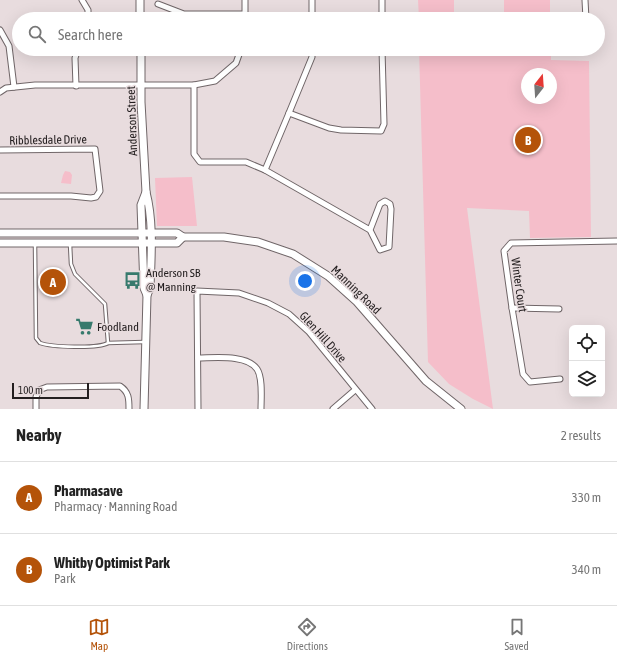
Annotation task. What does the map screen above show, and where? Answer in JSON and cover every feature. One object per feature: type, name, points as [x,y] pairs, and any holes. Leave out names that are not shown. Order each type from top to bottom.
[{"type":"main road","points":[[140,0],[140,12]]},
{"type":"main road","name":"Anderson Street","points":[[141,56],[141,102],[146,192],[149,206],[150,232],[150,288],[147,295],[144,409]]},
{"type":"main road","name":"Anderson Street","points":[[146,192],[141,205],[144,288],[147,295]]},
{"type":"main road","name":"Manning Road","points":[[0,233],[177,233],[183,237],[224,238],[258,242],[294,254],[328,276],[357,302],[426,381],[461,409]]},
{"type":"main road","name":"Manning Road","points":[[0,244],[70,242],[177,243],[183,237]]},
{"type":"street","points":[[82,0],[88,12]]},
{"type":"street","points":[[245,0],[245,12]]},
{"type":"street","points":[[312,0],[312,12]]},
{"type":"street","points":[[382,0],[382,12]]},
{"type":"street","points":[[585,0],[586,12]]},
{"type":"street","points":[[158,4],[179,12]]},
{"type":"street","points":[[0,30],[9,46],[14,87]]},
{"type":"street","points":[[76,56],[76,86]]},
{"type":"street","points":[[0,92],[6,88],[35,85],[194,85],[215,81],[236,63],[238,56]]},
{"type":"street","points":[[265,170],[312,56]]},
{"type":"street","points":[[289,113],[329,128],[341,130],[381,131],[384,124],[382,56]]},
{"type":"street","points":[[194,85],[194,154],[200,162],[246,162],[265,170],[370,230],[380,250],[389,247],[392,209],[390,204],[385,201],[380,204],[370,230]]},
{"type":"street","name":"Ribblesdale Drive","points":[[0,150],[95,149],[100,191],[96,197],[91,198],[71,196],[0,196]]},
{"type":"street","name":"Winter Court","points":[[560,379],[530,382],[523,374],[504,251],[511,243],[617,241]]},
{"type":"street","name":"Glen Hill Drive","points":[[198,409],[197,291],[239,293],[268,303],[289,314],[309,332],[372,409]]},
{"type":"street","points":[[512,308],[559,309]]},
{"type":"street","points":[[198,358],[241,359],[249,361],[258,369],[261,409]]},
{"type":"street","points":[[36,409],[36,397],[39,390],[47,387],[120,386],[125,389],[129,396],[129,409]]},
{"type":"street","points":[[333,409],[355,390]]},
{"type":"lane","points":[[70,242],[71,264],[75,274],[105,304],[108,343]]},
{"type":"lane","points":[[34,243],[36,338],[40,343],[51,345],[100,346],[108,343],[146,342]]},
{"type":"shaded area","points":[[418,0],[454,0],[454,12],[419,12]]},
{"type":"shaded area","points":[[504,0],[550,0],[550,12],[504,12]]},
{"type":"shaded area","points":[[419,56],[551,56],[551,60],[589,61],[591,237],[530,238],[529,211],[467,208],[493,409],[449,384],[428,362]]},
{"type":"shaded area","points":[[65,171],[70,172],[72,175],[71,184],[61,183]]},
{"type":"shaded area","points":[[192,177],[197,226],[157,226],[155,178]]},
{"type":"place","name":"Whitby Optimist Park","points":[[528,140]]},
{"type":"place","name":"Anderson SB @ Manning","points":[[133,280]]},
{"type":"place","name":"Pharmasave","points":[[53,282]]},
{"type":"place","name":"Foodland","points":[[84,327]]}]
